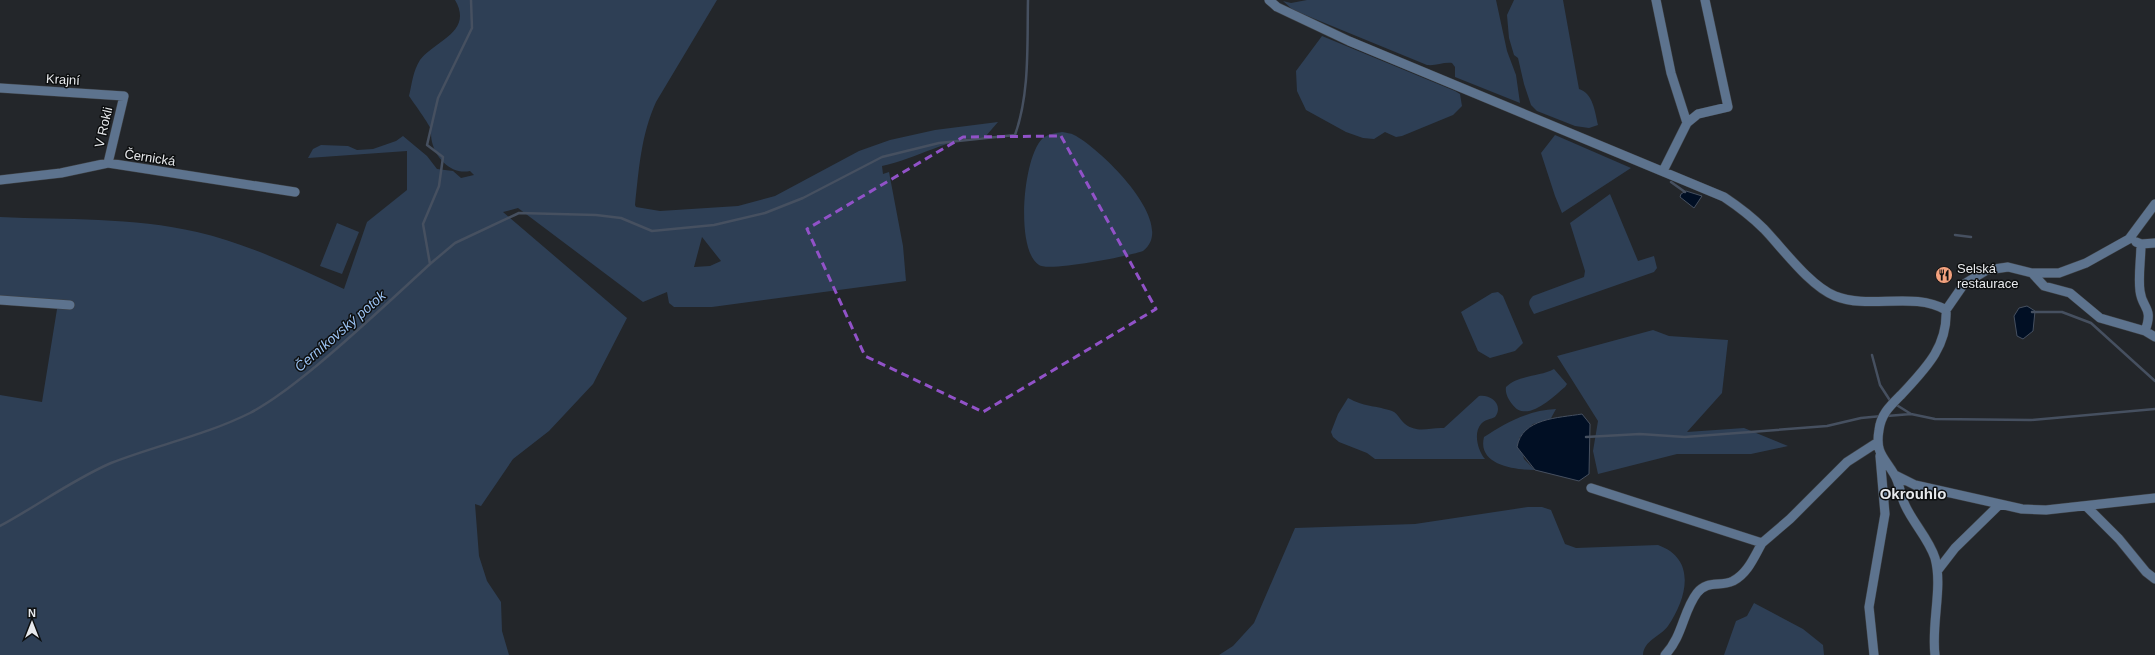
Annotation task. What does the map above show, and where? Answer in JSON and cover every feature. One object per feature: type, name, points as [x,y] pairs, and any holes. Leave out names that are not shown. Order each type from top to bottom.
[{"type":"street","points":[[1269,0],[1277,7],[1349,41],[1724,197],[1746,212],[1803,271],[1834,296],[1868,302],[1934,303],[1946,310]]},
{"type":"street","points":[[1656,0],[1671,73],[1687,123]]},
{"type":"street","points":[[1663,171],[1687,123],[1698,114],[1728,107],[1705,0]]},
{"type":"street","name":"Krajní","points":[[0,88],[124,96]]},
{"type":"street","name":"V Rokli","points":[[108,163],[124,96]]},
{"type":"street","name":"Černická","points":[[0,180],[61,173],[108,163],[295,192]]},
{"type":"street","points":[[1874,655],[1869,607],[1885,514],[1878,442],[1881,418],[1887,408],[1921,373],[1941,345],[1947,326],[1946,310],[1964,284],[1987,270],[2008,267],[2032,273],[2059,273],[2086,263],[2129,239],[2155,204]]},
{"type":"street","points":[[2129,239],[2141,244],[2155,243]]},
{"type":"street","points":[[2141,244],[2140,292],[2147,307],[2149,321],[2144,332]]},
{"type":"street","points":[[2032,273],[2044,286],[2070,293],[2100,318],[2155,337]]},
{"type":"street","points":[[0,300],[70,305]]},
{"type":"street","points":[[1665,655],[1674,645],[1696,594],[1703,586],[1732,581],[1748,570],[1762,543],[1790,519],[1847,462],[1878,442]]},
{"type":"street","points":[[1880,456],[1895,475],[1905,505],[1930,547],[1938,570],[1933,642],[1935,655]]},
{"type":"street","points":[[1895,475],[1915,485],[2022,509],[2046,510],[2155,498]]},
{"type":"street","points":[[1591,488],[1762,543]]},
{"type":"street","points":[[1938,570],[1955,548],[1999,505]]},
{"type":"street","points":[[2086,506],[2119,538],[2146,572],[2155,579]]},
{"type":"highlighted area","points":[[1061,136],[1156,309],[983,412],[865,356],[807,229],[963,137]]},
{"type":"shaded area","points":[[455,0],[717,0],[656,102],[651,114],[641,152],[636,207],[660,211],[738,206],[775,196],[859,151],[890,140],[935,130],[998,122],[985,137],[972,138],[946,144],[908,159],[882,166],[883,174],[889,172],[903,246],[906,281],[712,307],[674,307],[669,303],[667,292],[643,302],[518,208],[503,212],[627,318],[593,384],[549,431],[513,459],[481,506],[475,504],[479,556],[487,581],[501,602],[502,631],[509,655],[0,655],[0,395],[42,402],[58,303],[0,296],[0,217],[124,221],[173,227],[197,232],[235,243],[290,264],[344,289],[367,222],[407,190],[407,151],[308,158],[313,149],[321,145],[348,146],[357,150],[373,149],[396,141],[403,136],[427,156],[437,169],[453,171],[461,178],[474,175],[470,171],[457,171],[441,160],[434,148],[430,127],[409,96],[414,73],[420,60],[426,53],[450,35],[456,28],[460,20],[460,11]],"holes":[[[702,237],[721,261],[710,266],[694,267]]]},
{"type":"shaded area","points":[[1307,0],[1496,0],[1507,51],[1516,75],[1520,103],[1455,77],[1455,67],[1452,63],[1427,65],[1293,10],[1283,1],[1291,3]]},
{"type":"shaded area","points":[[1514,0],[1563,0],[1579,89],[1587,94],[1593,104],[1598,125],[1589,128],[1575,126],[1537,111],[1531,105],[1518,58],[1514,55],[1509,38],[1507,15]]},
{"type":"shaded area","points":[[1322,36],[1455,91],[1460,94],[1462,106],[1453,115],[1402,136],[1396,137],[1385,132],[1374,139],[1363,138],[1346,132],[1306,110],[1297,91],[1296,71]]},
{"type":"shaded area","points":[[1062,132],[1073,134],[1101,155],[1117,170],[1132,188],[1144,206],[1151,223],[1151,239],[1143,251],[1072,265],[1046,267],[1039,265],[1031,256],[1024,224],[1026,183],[1030,165],[1035,149],[1042,139],[1054,133]]},
{"type":"shaded area","points":[[1555,135],[1631,168],[1562,213],[1541,153]]},
{"type":"shaded area","points":[[1686,191],[1702,196],[1694,208],[1680,197],[1681,194]]},
{"type":"shaded area","points":[[1610,194],[1638,261],[1654,256],[1657,268],[1654,272],[1534,314],[1529,303],[1533,296],[1584,277],[1585,271],[1570,223]]},
{"type":"shaded area","points":[[337,223],[359,232],[342,274],[320,266]]},
{"type":"shaded area","points":[[1498,292],[1503,296],[1523,343],[1515,351],[1490,358],[1478,351],[1461,312],[1492,293]]},
{"type":"shaded area","points":[[2027,306],[2035,311],[2033,331],[2023,339],[2017,336],[2014,316],[2019,308]]},
{"type":"shaded area","points":[[1653,330],[1669,336],[1728,340],[1722,393],[1687,432],[1744,428],[1788,446],[1751,454],[1677,454],[1598,474],[1593,451],[1598,421],[1557,356]]},
{"type":"shaded area","points":[[1554,369],[1567,384],[1553,397],[1539,407],[1531,410],[1524,411],[1518,409],[1512,404],[1507,396],[1506,387],[1516,380],[1542,374]]},
{"type":"shaded area","points":[[1479,396],[1492,399],[1495,401],[1498,408],[1495,417],[1482,423],[1477,432],[1477,442],[1482,456],[1485,459],[1375,459],[1367,453],[1339,442],[1333,437],[1331,432],[1338,414],[1348,398],[1364,404],[1392,411],[1410,427],[1415,429],[1424,429],[1444,428]]},
{"type":"shaded area","points":[[1556,409],[1550,420],[1533,424],[1519,438],[1524,459],[1535,470],[1508,467],[1492,460],[1486,454],[1483,446],[1484,437],[1518,418],[1536,412]]},
{"type":"shaded area","points":[[1582,414],[1590,424],[1589,474],[1579,481],[1535,470],[1517,447],[1520,437],[1526,430],[1542,421]]},
{"type":"shaded area","points":[[1528,507],[1542,507],[1551,510],[1565,544],[1576,548],[1658,545],[1670,551],[1679,560],[1683,569],[1685,580],[1680,604],[1668,626],[1649,642],[1643,655],[1219,655],[1233,646],[1254,623],[1295,528],[1415,524]]},
{"type":"shaded area","points":[[1754,603],[1803,629],[1823,645],[1824,655],[1724,655],[1736,621],[1747,616]]},
{"type":"waterway","name":"Černíkovský potok","points":[[0,526],[82,477],[111,463],[216,428],[259,408],[292,385],[330,355],[430,264],[423,224],[439,186],[443,157],[427,145],[438,98],[472,28],[471,0]]},
{"type":"waterway","points":[[430,264],[455,243],[519,213],[596,215],[621,218],[652,231],[714,225],[765,213],[803,198],[882,157],[939,143],[1015,135],[1020,119],[1027,68],[1028,0]]},
{"type":"waterway","points":[[1671,182],[1685,192]]},
{"type":"waterway","points":[[1955,235],[1971,237]]},
{"type":"waterway","points":[[2032,312],[2062,312],[2091,323],[2155,381]]},
{"type":"waterway","points":[[1872,355],[1880,385],[1891,402]]},
{"type":"waterway","points":[[1895,404],[1911,414],[1935,419],[2031,420],[2155,409]]},
{"type":"waterway","points":[[1887,416],[1911,414]]},
{"type":"waterway","points":[[1586,437],[1640,434],[1685,437],[1827,426],[1861,418],[1882,416]]},
{"type":"place","name":"Selská restaurace","points":[[1944,275]]},
{"type":"district","name":"Okrouhlo","points":[[1913,494]]}]
